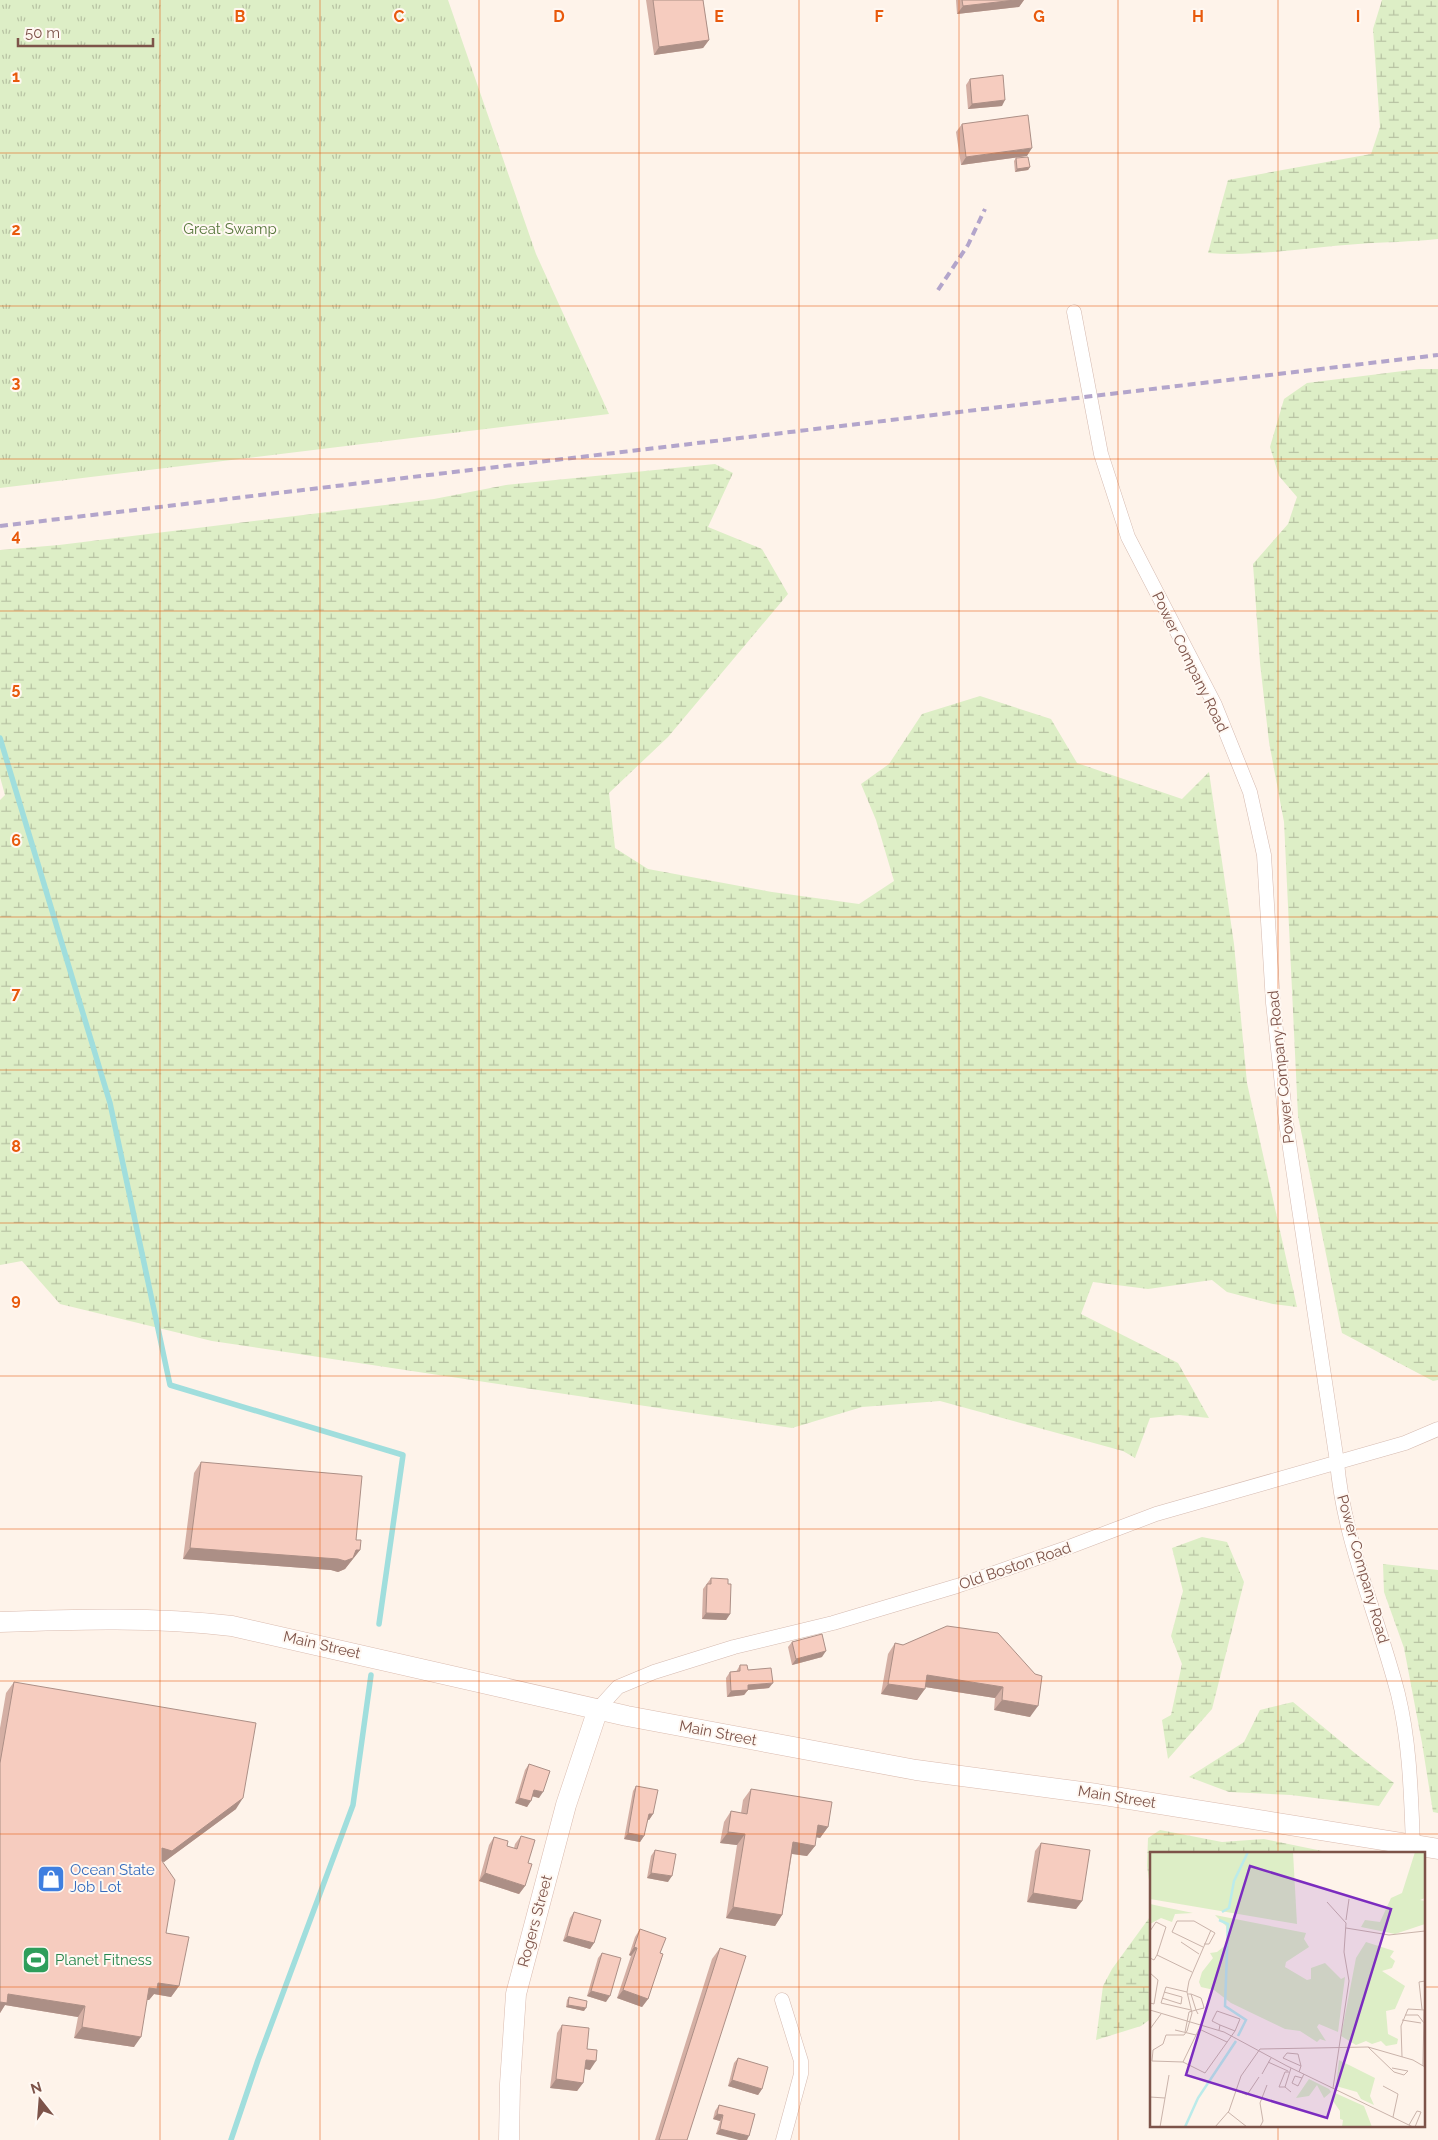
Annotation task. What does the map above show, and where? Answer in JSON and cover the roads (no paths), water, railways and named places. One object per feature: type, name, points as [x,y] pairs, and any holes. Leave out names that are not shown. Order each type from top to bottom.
[{"type":"main road","name":"Main Street","points":[[0,1622],[136,1619],[181,1620],[232,1626],[598,1709],[916,1770],[1097,1794],[1438,1849]]},
{"type":"main road","name":"Rogers Street","points":[[509,2140],[510,2084],[516,1994],[566,1805],[598,1709]]},
{"type":"street","name":"Power Company Road","points":[[1074,312],[1101,454],[1128,537],[1214,705],[1250,792],[1264,855],[1273,1003],[1286,1122],[1340,1490],[1350,1537],[1380,1629],[1398,1696],[1410,1768],[1413,1845]]},
{"type":"street","name":"Old Boston Road","points":[[598,1709],[618,1687],[654,1672],[734,1647],[833,1623],[957,1586],[1156,1514],[1405,1443],[1438,1430]]},
{"type":"street","points":[[782,2000],[801,2061],[801,2074],[783,2140]]},
{"type":"waterway","points":[[0,738],[110,1103],[170,1385],[403,1455],[379,1624]]},
{"type":"waterway","points":[[231,2140],[258,2060],[353,1805],[371,1675]]},
{"type":"railway","points":[[938,290],[968,245],[985,209]]},
{"type":"railway","points":[[0,526],[1438,355]]},
{"type":"place","name":"Ocean State Job Lot","points":[[51,1879]]},
{"type":"place","name":"Planet Fitness","points":[[36,1960]]},
{"type":"park label","name":"Great Swamp","points":[[230,229]]}]
